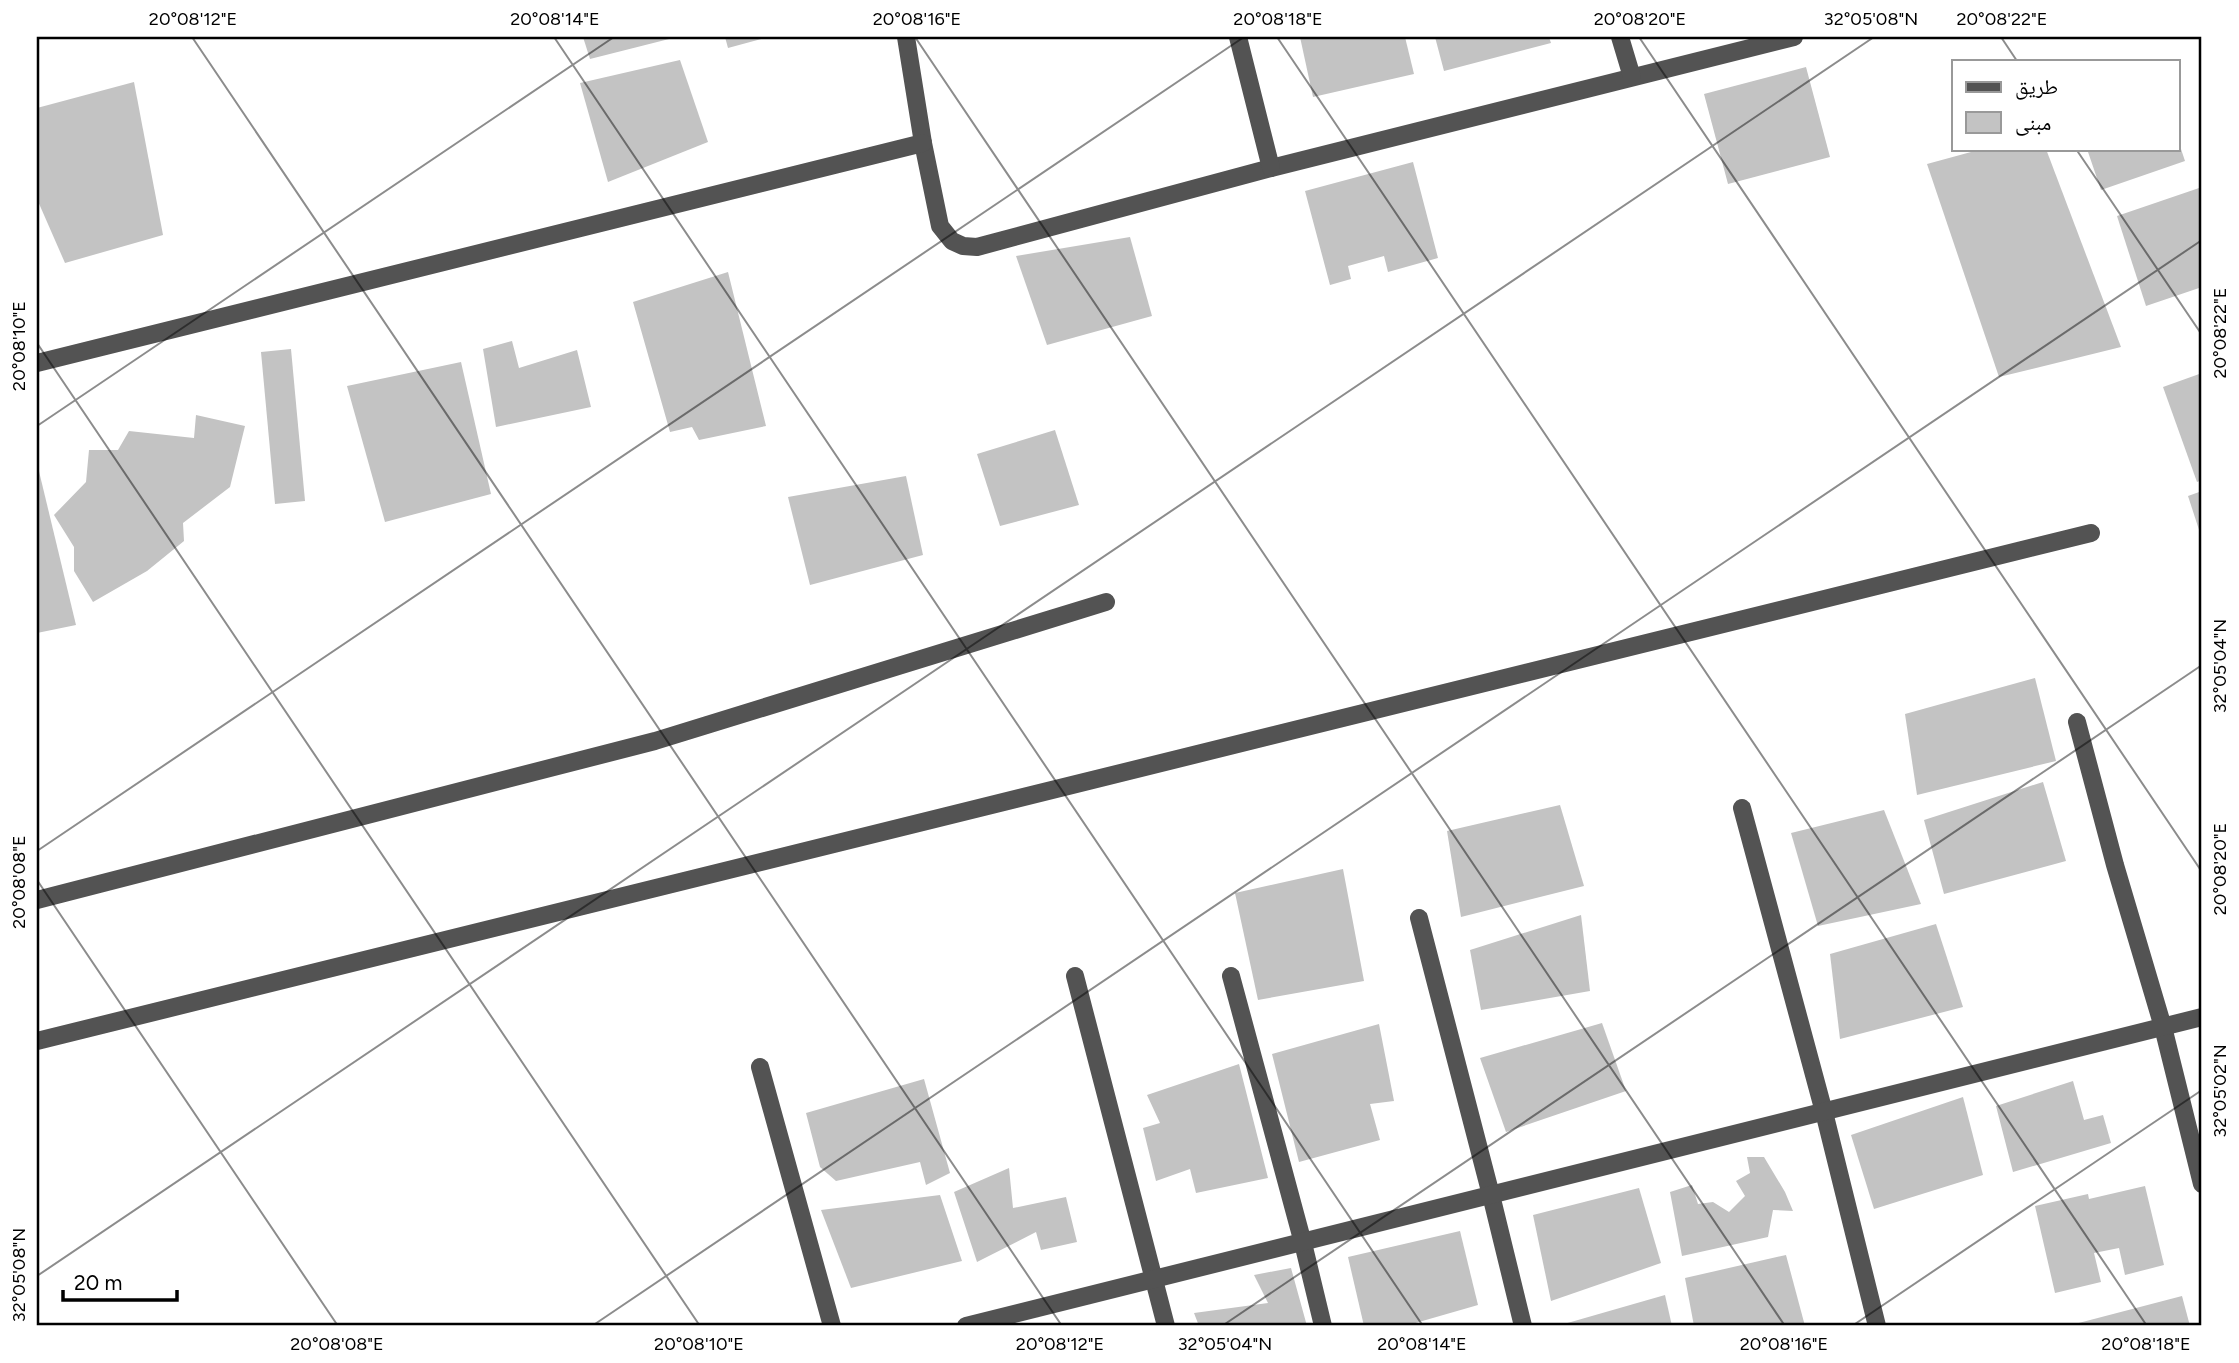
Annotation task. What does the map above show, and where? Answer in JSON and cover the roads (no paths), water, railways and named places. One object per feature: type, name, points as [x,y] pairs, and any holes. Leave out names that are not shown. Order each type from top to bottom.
[{"type":"street","points":[[906,37],[940,226],[951,241],[962,246],[976,247],[1271,169],[1794,37]]},
{"type":"street","points":[[1238,37],[1271,169]]},
{"type":"street","points":[[1620,37],[1632,77]]},
{"type":"street","points":[[37,363],[923,143]]},
{"type":"street","points":[[37,1041],[2091,533]]},
{"type":"street","points":[[37,900],[655,741],[1106,602]]},
{"type":"street","points":[[2077,722],[2115,865],[2163,1027],[2202,1184]]},
{"type":"street","points":[[1742,808],[1824,1112],[1877,1326]]},
{"type":"street","points":[[1419,918],[1523,1326]]},
{"type":"street","points":[[1075,976],[1166,1326]]},
{"type":"street","points":[[1231,976],[1323,1326]]},
{"type":"street","points":[[966,1326],[2202,1017]]},
{"type":"street","points":[[760,1068],[832,1326]]}]
